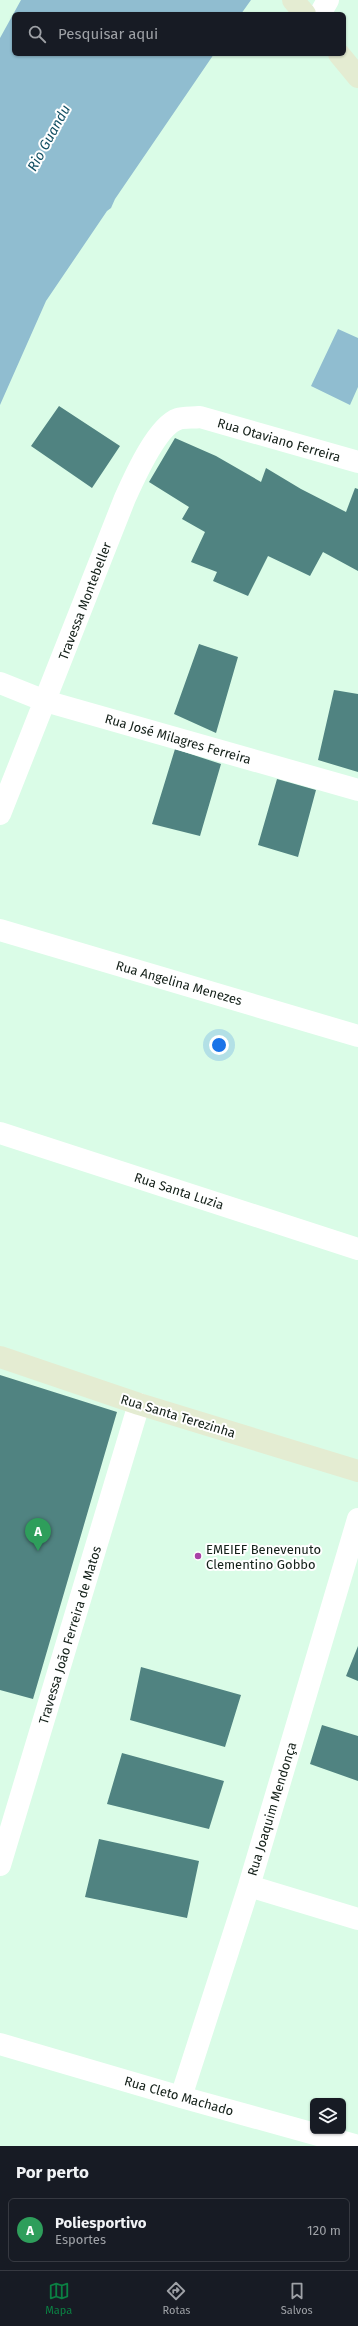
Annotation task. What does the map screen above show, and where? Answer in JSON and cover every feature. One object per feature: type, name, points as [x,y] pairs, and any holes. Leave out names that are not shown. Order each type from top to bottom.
[{"type":"street","points":[[293,0],[303,12]]},
{"type":"street","points":[[321,12],[328,0]]},
{"type":"street","points":[[341,56],[358,77]]},
{"type":"street","name":"Rua Otaviano Ferreira","points":[[200,417],[358,462]]},
{"type":"street","name":"Travessa Montebeller","points":[[0,814],[125,498],[140,467],[160,434],[177,419],[200,417]]},
{"type":"street","name":"Rua José Milagres Ferreira","points":[[0,683],[45,701],[358,790]]},
{"type":"street","name":"Rua Angelina Menezes","points":[[0,930],[358,1036]]},
{"type":"street","name":"Rua Santa Luzia","points":[[0,1133],[358,1248]]},
{"type":"street","name":"Rua Santa Terezinha","points":[[0,1357],[139,1404],[358,1471]]},
{"type":"street","name":"Travessa João Ferreira de Matos","points":[[0,1865],[139,1404]]},
{"type":"street","name":"Rua Joaquim Mendonça","points":[[181,2097],[249,1886],[358,1519]]},
{"type":"street","points":[[249,1886],[358,1919]]},
{"type":"street","name":"Rua Cleto Machado","points":[[0,2044],[181,2097],[358,2146]]},
{"type":"water","points":[[21,0],[251,0],[242,12],[14,12]]},
{"type":"water","name":"Rio Guandu","points":[[12,16],[12,56],[213,56],[115,199],[111,208],[107,211],[46,301],[0,405],[0,38]]},
{"type":"water","points":[[338,329],[358,338],[358,387],[350,405],[311,386]]},
{"type":"building","points":[[59,406],[120,446],[92,488],[31,446]]},
{"type":"building","points":[[175,438],[216,456],[261,482],[266,468],[301,489],[346,512],[355,488],[358,489],[358,571],[323,552],[310,576],[268,556],[248,596],[213,581],[217,572],[191,562],[205,532],[182,519],[189,507],[149,482]]},
{"type":"building","points":[[199,644],[238,657],[216,733],[174,714]]},
{"type":"building","points":[[334,690],[358,694],[358,772],[318,760]]},
{"type":"building","points":[[175,749],[221,764],[200,836],[152,824]]},
{"type":"building","points":[[277,779],[316,790],[298,857],[258,845]]},
{"type":"building","points":[[0,1375],[117,1412],[33,1699],[0,1690]]},
{"type":"building","points":[[358,1646],[358,1681],[346,1676]]},
{"type":"building","points":[[141,1667],[241,1695],[225,1747],[130,1720]]},
{"type":"building","points":[[322,1725],[358,1736],[358,1781],[310,1764]]},
{"type":"building","points":[[122,1753],[224,1781],[209,1829],[107,1804]]},
{"type":"building","points":[[99,1839],[199,1861],[187,1918],[85,1897]]},
{"type":"place","name":"Poliesportivo","points":[[38,1551]]},
{"type":"place","name":"EMEIEF Benevenuto Clementino Gobbo","points":[[198,1556]]}]
